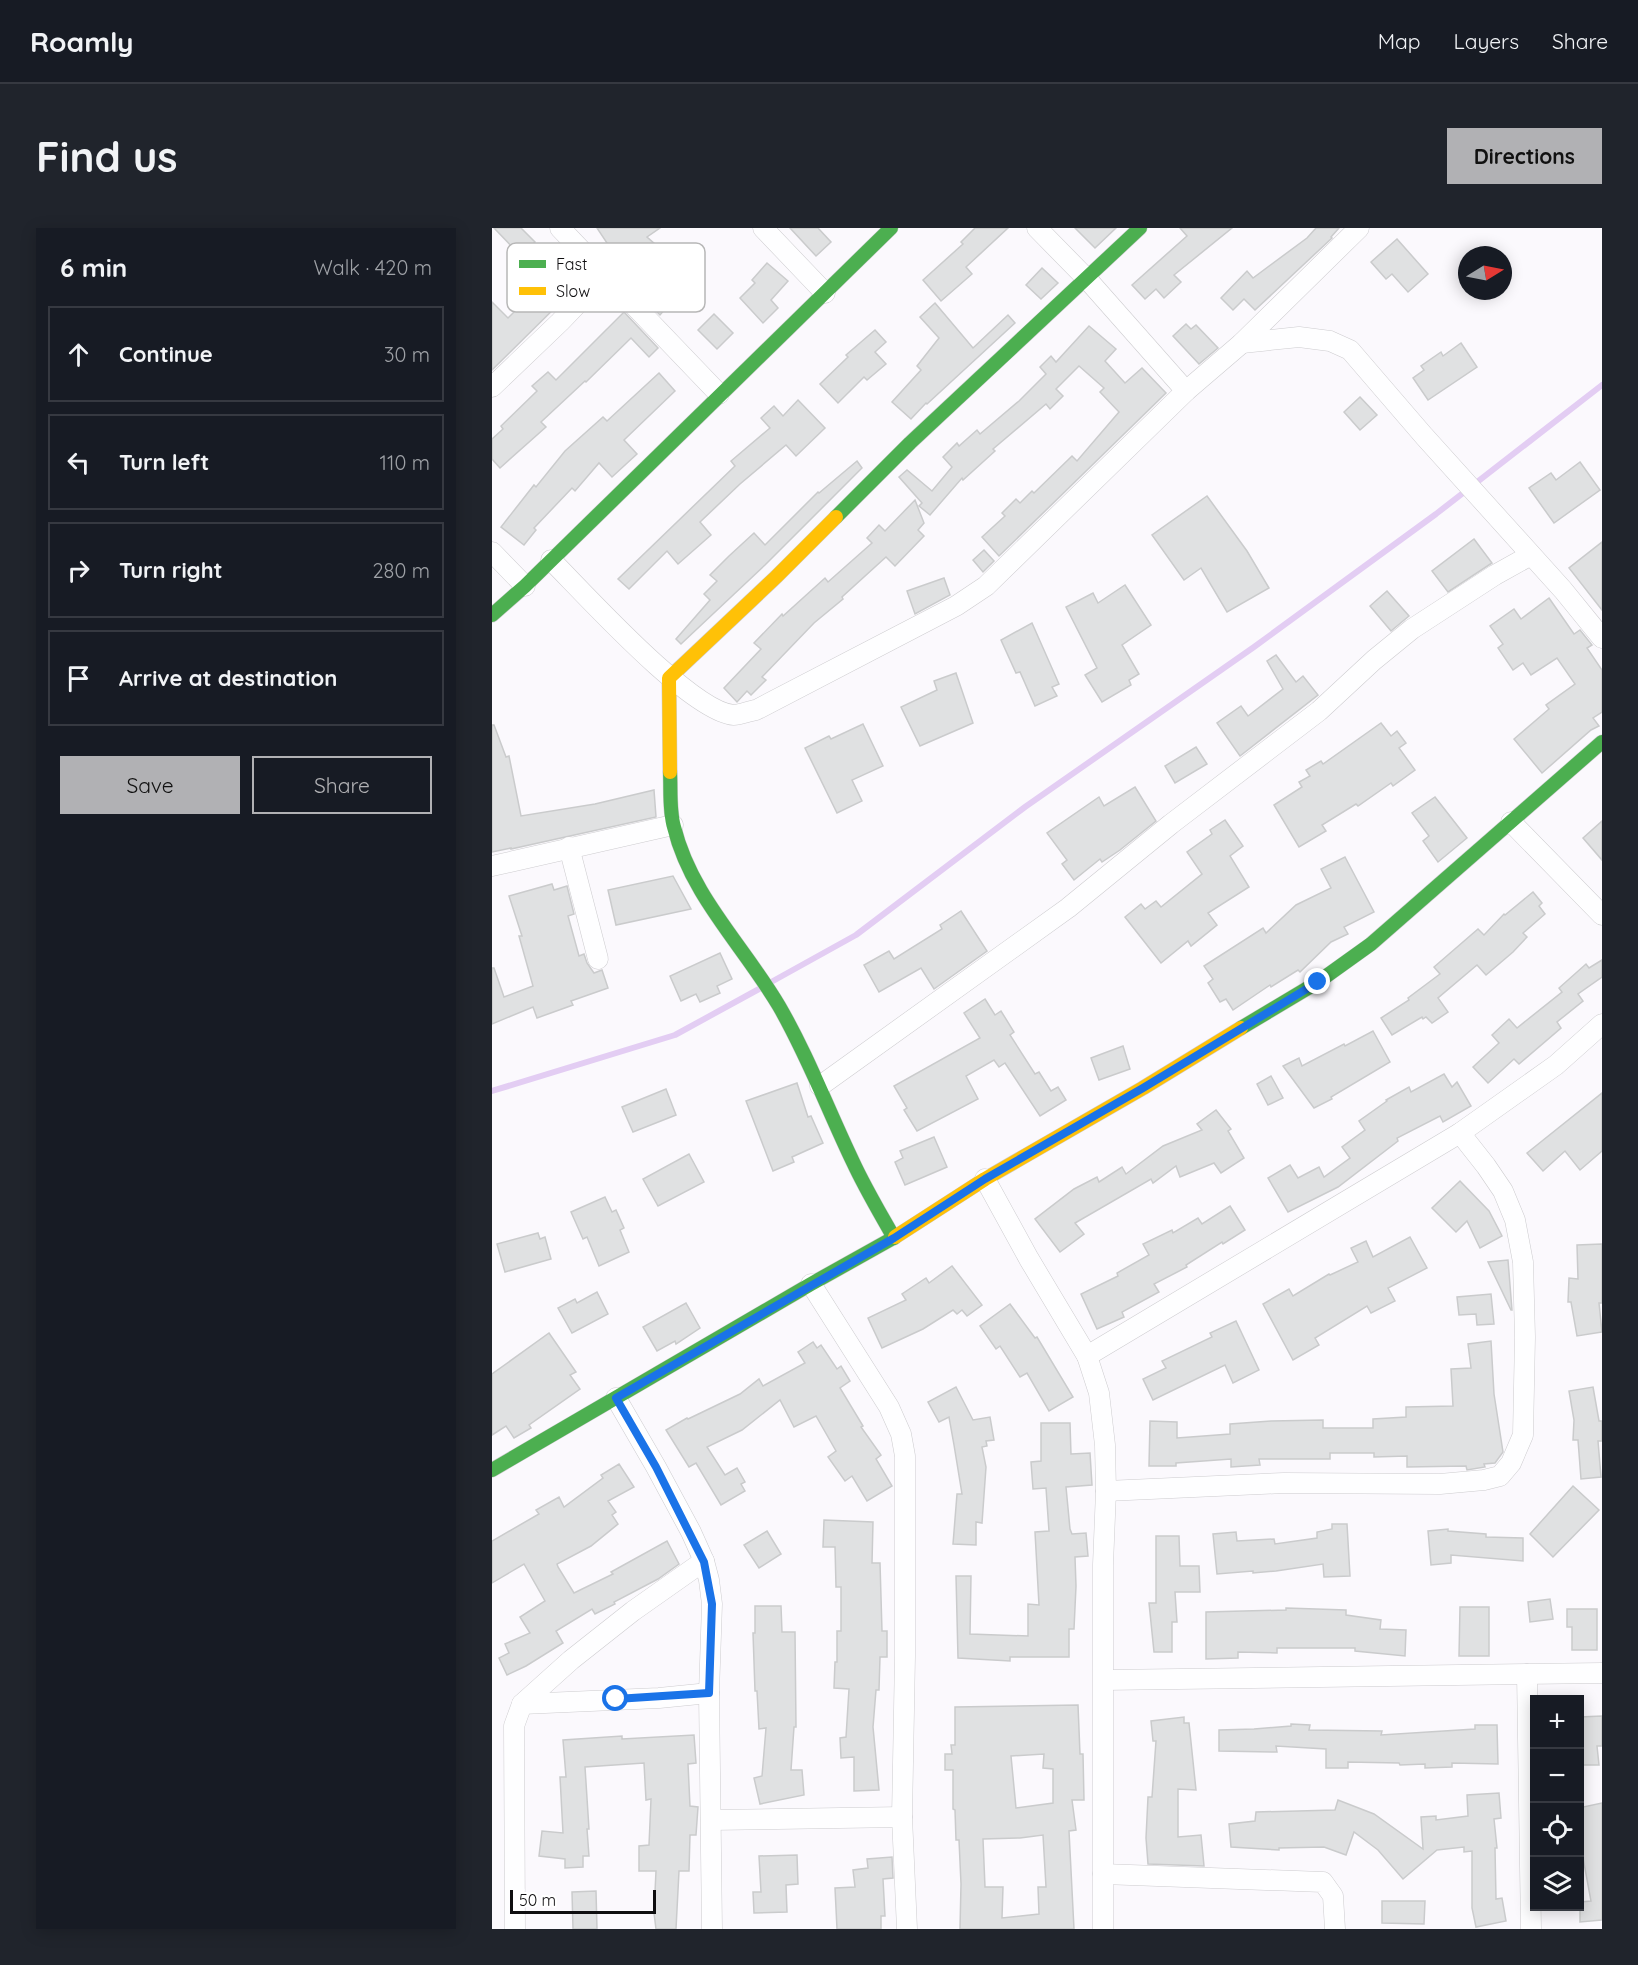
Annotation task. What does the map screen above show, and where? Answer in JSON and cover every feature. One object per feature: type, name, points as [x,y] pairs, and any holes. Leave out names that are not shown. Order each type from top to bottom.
[{"type":"street","points":[[560,228],[574,243]]},
{"type":"street","points":[[763,228],[825,293]]},
{"type":"street","points":[[492,615],[525,586],[891,228]]},
{"type":"street","points":[[1037,228],[1087,279],[1186,391]]},
{"type":"street","points":[[894,1238],[853,1163],[820,1086],[772,996],[708,905],[688,869],[673,825],[668,746],[669,678],[777,577],[910,442],[1140,228]]},
{"type":"street","points":[[551,560],[669,678],[717,711],[735,715],[756,710],[956,606],[986,586],[1186,391],[1242,343],[1359,228]]},
{"type":"street","points":[[492,387],[570,312]]},
{"type":"street","points":[[640,312],[719,394]]},
{"type":"street","points":[[1242,343],[1299,337],[1330,340],[1350,350],[1563,590],[1602,638]]},
{"type":"street","points":[[492,552],[525,586]]},
{"type":"street","points":[[820,1086],[1068,908],[1172,824],[1319,711],[1374,660],[1412,629],[1531,555]]},
{"type":"street","points":[[492,1470],[894,1238],[985,1179],[1143,1088],[1318,982],[1371,945],[1602,742]]},
{"type":"street","points":[[1511,822],[1602,915]]},
{"type":"street","points":[[492,866],[673,825]]},
{"type":"street","points":[[569,847],[598,959]]},
{"type":"street","points":[[1087,1356],[1460,1133],[1556,1065],[1602,1024]]},
{"type":"street","points":[[1106,1491],[1284,1483],[1440,1484],[1484,1480],[1500,1476],[1511,1463],[1523,1435],[1525,1337],[1523,1262],[1515,1220],[1503,1191],[1460,1133]]},
{"type":"street","points":[[985,1179],[1029,1259],[1087,1356],[1099,1393],[1105,1445],[1106,1491],[1103,1565],[1103,1929]]},
{"type":"street","points":[[811,1284],[889,1407],[902,1434],[905,1456],[902,1817],[907,1929]]},
{"type":"street","points":[[616,1398],[656,1467],[704,1562],[712,1604],[709,1693],[712,1929]]},
{"type":"street","points":[[515,1929],[514,1726],[522,1704],[571,1660],[633,1611],[704,1562]]},
{"type":"street","points":[[1104,1680],[1602,1673]]},
{"type":"street","points":[[1527,1674],[1531,1929]]},
{"type":"street","points":[[522,1704],[659,1698],[709,1693]]},
{"type":"street","points":[[711,1820],[902,1817]]},
{"type":"street","points":[[1103,1874],[1323,1882],[1333,1896],[1335,1929]]},
{"type":"building","points":[[494,228],[521,228],[535,242],[534,243],[508,243]]},
{"type":"building","points":[[597,228],[660,228],[647,237],[654,243],[607,243]]},
{"type":"building","points":[[790,228],[818,228],[831,242],[816,256]]},
{"type":"building","points":[[975,228],[1008,228],[966,267],[972,274],[941,301],[923,280],[963,244],[961,242]]},
{"type":"building","points":[[1075,228],[1116,228],[1095,248]]},
{"type":"building","points":[[1180,228],[1232,228],[1174,275],[1181,282],[1164,298],[1156,289],[1145,299],[1132,285],[1187,236]]},
{"type":"building","points":[[1316,228],[1339,228],[1332,238],[1255,310],[1244,299],[1233,310],[1221,298],[1247,271],[1253,278],[1307,238]]},
{"type":"building","points":[[1397,239],[1428,274],[1408,292],[1392,274],[1386,279],[1371,262]]},
{"type":"building","points":[[767,263],[788,281],[771,300],[778,308],[763,323],[740,298],[755,283],[752,280]]},
{"type":"building","points":[[1042,268],[1058,283],[1041,299],[1026,285]]},
{"type":"building","points":[[492,302],[508,318],[514,312],[551,312],[492,370]]},
{"type":"building","points":[[935,303],[973,348],[1008,315],[1015,323],[911,419],[892,402],[921,370],[917,366],[939,338],[920,317]]},
{"type":"building","points":[[624,312],[658,348],[649,357],[631,338],[541,422],[546,427],[500,468],[492,459],[492,439],[503,429],[501,426],[537,391],[532,386],[548,372],[556,380]]},
{"type":"building","points":[[714,314],[733,333],[717,349],[698,330]]},
{"type":"building","points":[[1186,324],[1191,329],[1196,325],[1218,348],[1199,364],[1173,336]]},
{"type":"building","points":[[1089,326],[1116,349],[1105,361],[1125,383],[1142,368],[1166,393],[999,556],[982,537],[1005,516],[1002,513],[1016,499],[1020,503],[1032,491],[1034,493],[1072,456],[1077,461],[1119,412],[1100,392],[1104,388],[1079,366],[1056,389],[1063,396],[1050,409],[1046,404],[993,449],[995,451],[963,480],[962,478],[930,515],[919,506],[922,503],[899,477],[907,470],[932,491],[952,467],[943,457],[957,443],[959,446],[977,430],[980,434],[1019,401],[1046,374],[1040,367],[1051,356],[1056,362]]},
{"type":"building","points":[[875,330],[886,342],[875,352],[886,364],[867,380],[864,377],[838,403],[820,384],[848,357],[846,355]]},
{"type":"building","points":[[1461,343],[1477,367],[1428,400],[1413,378],[1424,370],[1421,366],[1441,352],[1443,356]]},
{"type":"building","points":[[659,373],[675,391],[624,440],[637,454],[612,477],[599,463],[575,491],[572,488],[534,528],[536,530],[524,545],[501,527],[534,485],[536,487],[565,451],[603,417],[607,421]]},
{"type":"building","points":[[1360,397],[1377,415],[1360,430],[1344,412]]},
{"type":"building","points":[[798,400],[825,428],[796,456],[786,445],[740,484],[700,522],[711,535],[678,564],[667,551],[629,589],[618,579],[735,466],[731,461],[770,428],[761,418],[774,406],[783,416]]},
{"type":"building","points":[[857,461],[862,468],[765,565],[681,644],[676,639],[710,600],[704,594],[717,581],[710,575],[754,533],[765,545],[818,492]]},
{"type":"building","points":[[1580,462],[1600,490],[1554,523],[1529,488],[1551,473],[1556,480]]},
{"type":"building","points":[[1207,496],[1247,551],[1269,588],[1227,612],[1201,568],[1184,580],[1152,535]]},
{"type":"building","points":[[915,500],[924,523],[918,530],[924,536],[895,566],[886,557],[842,597],[843,599],[814,623],[762,677],[766,680],[751,695],[747,691],[737,702],[724,688],[761,649],[754,643],[782,614],[783,616],[825,578],[828,582],[872,543],[867,538],[879,525],[885,531]]},
{"type":"building","points":[[1474,539],[1492,563],[1448,592],[1432,571]]},
{"type":"building","points":[[1602,542],[1602,610],[1569,568]]},
{"type":"building","points":[[984,550],[994,561],[983,572],[973,560]]},
{"type":"building","points":[[944,578],[950,595],[915,614],[907,591]]},
{"type":"building","points":[[1125,585],[1151,625],[1122,645],[1139,674],[1129,680],[1131,685],[1102,702],[1085,675],[1097,668],[1066,607],[1093,593],[1098,603]]},
{"type":"building","points":[[1387,591],[1409,616],[1391,631],[1370,606]]},
{"type":"building","points":[[1549,598],[1574,634],[1580,630],[1592,645],[1587,648],[1602,670],[1602,712],[1593,718],[1599,726],[1591,730],[1542,773],[1514,739],[1549,709],[1546,705],[1575,684],[1557,658],[1531,675],[1523,663],[1513,670],[1498,648],[1503,644],[1490,626],[1514,609],[1521,619]]},
{"type":"building","points":[[1032,623],[1059,684],[1052,687],[1057,696],[1035,706],[1020,672],[1016,673],[1001,640]]},
{"type":"building","points":[[1276,655],[1296,682],[1303,676],[1318,695],[1240,756],[1217,723],[1241,706],[1248,716],[1283,689],[1267,661]]},
{"type":"building","points":[[956,673],[973,723],[920,746],[901,707],[937,690],[934,681]]},
{"type":"building","points":[[1381,723],[1391,736],[1397,731],[1406,743],[1399,748],[1415,770],[1393,786],[1391,783],[1358,806],[1356,804],[1322,825],[1326,831],[1299,847],[1274,805],[1302,787],[1299,782],[1310,776],[1306,770],[1321,761],[1323,764]]},
{"type":"building","points":[[863,724],[883,766],[852,780],[862,801],[837,813],[805,748],[829,736],[831,739]]},
{"type":"building","points":[[492,725],[494,725],[506,757],[509,756],[521,816],[595,804],[654,790],[656,817],[492,852]]},
{"type":"building","points":[[1196,747],[1207,764],[1175,783],[1165,766]]},
{"type":"building","points":[[1135,787],[1156,821],[1120,850],[1102,862],[1100,859],[1074,880],[1062,864],[1067,860],[1047,833],[1099,797],[1104,806]]},
{"type":"building","points":[[1435,797],[1467,838],[1438,862],[1423,841],[1429,836],[1412,813]]},
{"type":"building","points":[[1225,820],[1243,846],[1230,856],[1249,887],[1208,913],[1217,925],[1191,946],[1188,941],[1161,963],[1125,917],[1141,904],[1145,909],[1156,901],[1161,907],[1202,874],[1187,852],[1212,834],[1210,830]]},
{"type":"building","points":[[1602,821],[1602,860],[1583,838]]},
{"type":"building","points":[[1345,857],[1374,912],[1344,927],[1348,934],[1331,942],[1300,972],[1298,970],[1271,987],[1270,985],[1233,1010],[1226,999],[1220,1002],[1208,983],[1213,979],[1204,966],[1263,928],[1266,933],[1296,905],[1331,888],[1321,869]]},
{"type":"building","points":[[673,876],[691,909],[616,925],[608,890]]},
{"type":"building","points":[[552,884],[554,890],[567,886],[574,914],[568,916],[579,956],[584,954],[594,973],[602,970],[608,988],[571,1001],[573,1005],[537,1018],[533,1007],[492,1024],[492,968],[494,968],[504,997],[533,986],[519,936],[522,936],[509,896]]},
{"type":"building","points":[[1533,892],[1542,903],[1539,906],[1545,914],[1523,933],[1527,937],[1513,952],[1486,975],[1477,965],[1438,998],[1448,1012],[1432,1023],[1426,1017],[1423,1019],[1422,1017],[1392,1035],[1381,1018],[1409,1000],[1408,998],[1440,974],[1434,967],[1478,929],[1484,935],[1504,914]]},
{"type":"building","points":[[961,911],[987,951],[934,989],[921,968],[879,992],[864,965],[889,951],[894,959],[942,929],[940,925]]},
{"type":"building","points":[[720,953],[732,979],[717,986],[720,993],[700,1002],[696,994],[681,1001],[670,976]]},
{"type":"building","points":[[1602,960],[1602,977],[1578,994],[1583,1001],[1557,1022],[1561,1028],[1519,1064],[1514,1059],[1488,1083],[1473,1067],[1499,1043],[1492,1035],[1509,1019],[1517,1028],[1562,992],[1559,988],[1586,964],[1589,968]]},
{"type":"building","points":[[985,999],[995,1015],[1001,1011],[1014,1032],[1010,1035],[1035,1074],[1039,1072],[1051,1091],[1058,1087],[1066,1100],[1040,1116],[1005,1063],[999,1067],[994,1060],[966,1076],[978,1099],[917,1131],[904,1110],[907,1108],[894,1086],[980,1038],[964,1013]]},
{"type":"building","points":[[1373,1031],[1390,1062],[1314,1108],[1283,1066],[1299,1058],[1302,1066]]},
{"type":"building","points":[[1123,1046],[1130,1069],[1099,1080],[1091,1058]]},
{"type":"building","points":[[1444,1074],[1452,1087],[1457,1082],[1471,1106],[1443,1122],[1440,1116],[1397,1138],[1398,1141],[1338,1187],[1288,1212],[1268,1178],[1290,1165],[1298,1178],[1319,1167],[1324,1177],[1350,1158],[1342,1147],[1365,1130],[1359,1121],[1386,1100],[1409,1087],[1411,1092]]},
{"type":"building","points":[[1271,1076],[1283,1098],[1268,1105],[1257,1084]]},
{"type":"building","points":[[797,1083],[808,1117],[811,1116],[823,1143],[792,1157],[794,1162],[773,1171],[746,1101]]},
{"type":"building","points":[[666,1089],[676,1115],[633,1132],[622,1107]]},
{"type":"building","points":[[1602,1093],[1602,1151],[1580,1170],[1565,1151],[1543,1171],[1527,1153]]},
{"type":"building","points":[[1216,1110],[1231,1129],[1228,1131],[1244,1158],[1221,1173],[1214,1163],[1180,1177],[1176,1166],[1153,1183],[1151,1179],[1075,1223],[1084,1234],[1060,1252],[1035,1219],[1074,1189],[1097,1177],[1099,1182],[1122,1167],[1126,1174],[1163,1146],[1202,1130],[1197,1124]]},
{"type":"building","points":[[934,1137],[947,1167],[905,1185],[895,1162],[903,1158],[900,1151]]},
{"type":"building","points":[[689,1154],[704,1182],[658,1206],[643,1179]]},
{"type":"building","points":[[1460,1181],[1489,1211],[1502,1236],[1480,1248],[1467,1221],[1456,1232],[1432,1208]]},
{"type":"building","points":[[605,1197],[612,1212],[616,1210],[624,1228],[620,1230],[629,1252],[599,1266],[587,1237],[583,1239],[571,1212]]},
{"type":"building","points":[[1230,1206],[1245,1230],[1223,1244],[1222,1242],[1186,1265],[1187,1267],[1154,1284],[1159,1292],[1122,1312],[1124,1317],[1097,1329],[1081,1294],[1118,1276],[1117,1273],[1149,1255],[1143,1244],[1172,1230],[1173,1233],[1198,1218],[1202,1224]]},
{"type":"building","points":[[538,1233],[540,1239],[545,1237],[551,1259],[505,1272],[497,1244]]},
{"type":"building","points":[[1410,1237],[1427,1268],[1388,1288],[1395,1301],[1371,1313],[1367,1306],[1315,1338],[1319,1345],[1293,1360],[1263,1304],[1289,1289],[1293,1296],[1329,1274],[1358,1262],[1351,1248],[1366,1241],[1373,1257]]},
{"type":"building","points":[[1602,1244],[1602,1303],[1599,1303],[1602,1332],[1577,1336],[1571,1302],[1568,1302],[1569,1278],[1578,1279],[1577,1245]]},
{"type":"building","points":[[1508,1260],[1512,1310],[1488,1262]]},
{"type":"building","points":[[952,1266],[982,1305],[967,1316],[962,1310],[957,1314],[953,1310],[923,1329],[882,1348],[868,1318],[906,1300],[902,1294],[926,1278],[929,1283]]},
{"type":"building","points":[[597,1292],[608,1314],[572,1333],[558,1308],[575,1299],[577,1303]]},
{"type":"building","points":[[1491,1294],[1494,1324],[1477,1325],[1476,1314],[1459,1315],[1457,1297]]},
{"type":"building","points":[[686,1303],[700,1328],[676,1344],[675,1341],[657,1351],[643,1327]]},
{"type":"building","points":[[1010,1304],[1035,1338],[1037,1337],[1073,1397],[1049,1411],[1027,1373],[1020,1377],[1000,1346],[996,1349],[980,1326]]},
{"type":"building","points":[[1236,1321],[1259,1370],[1233,1383],[1225,1365],[1153,1400],[1143,1379],[1166,1368],[1162,1361],[1212,1337],[1210,1333]]},
{"type":"building","points":[[549,1333],[576,1372],[570,1375],[580,1389],[529,1425],[531,1428],[514,1438],[506,1426],[492,1435],[492,1374]]},
{"type":"building","points":[[1491,1341],[1494,1394],[1503,1452],[1495,1463],[1484,1464],[1485,1467],[1467,1470],[1466,1466],[1407,1467],[1407,1456],[1374,1457],[1374,1453],[1330,1453],[1330,1459],[1259,1459],[1260,1465],[1231,1467],[1231,1459],[1176,1463],[1176,1466],[1149,1466],[1150,1421],[1177,1422],[1177,1438],[1230,1434],[1230,1424],[1271,1421],[1323,1420],[1323,1428],[1373,1428],[1373,1419],[1406,1417],[1406,1407],[1453,1406],[1451,1369],[1471,1368],[1468,1344]]},
{"type":"building","points":[[813,1342],[817,1348],[821,1345],[837,1369],[841,1366],[850,1381],[840,1388],[863,1426],[861,1427],[881,1455],[876,1459],[892,1486],[867,1501],[852,1476],[845,1481],[828,1457],[836,1451],[816,1416],[794,1427],[780,1400],[742,1430],[707,1447],[725,1475],[737,1468],[745,1482],[741,1484],[745,1491],[721,1505],[696,1463],[689,1467],[666,1430],[740,1394],[759,1379],[763,1386],[805,1363],[798,1352]]},
{"type":"building","points":[[956,1387],[973,1420],[990,1417],[994,1440],[986,1441],[987,1446],[982,1447],[986,1467],[982,1523],[976,1522],[976,1545],[953,1544],[957,1494],[962,1494],[954,1445],[949,1417],[939,1422],[928,1402]]},
{"type":"building","points":[[1593,1387],[1599,1421],[1602,1421],[1602,1441],[1598,1441],[1601,1477],[1581,1479],[1578,1440],[1573,1440],[1574,1420],[1569,1391]]},
{"type":"building","points":[[1041,1423],[1070,1423],[1071,1454],[1090,1453],[1092,1485],[1066,1487],[1070,1529],[1072,1534],[1086,1533],[1088,1556],[1075,1557],[1074,1629],[1069,1629],[1069,1657],[1010,1657],[1010,1661],[958,1658],[956,1576],[971,1576],[970,1634],[1028,1636],[1028,1604],[1039,1605],[1035,1532],[1049,1531],[1046,1488],[1033,1489],[1031,1462],[1041,1461]]},
{"type":"building","points":[[619,1464],[634,1487],[608,1501],[616,1512],[612,1515],[618,1524],[591,1546],[557,1564],[558,1567],[574,1593],[613,1574],[611,1572],[667,1541],[679,1564],[658,1579],[614,1602],[615,1604],[595,1614],[592,1609],[556,1631],[563,1643],[507,1675],[499,1658],[509,1653],[505,1644],[530,1633],[520,1617],[545,1601],[524,1564],[492,1583],[492,1541],[539,1514],[536,1510],[559,1497],[564,1507],[603,1478],[601,1475]]},
{"type":"building","points":[[1573,1486],[1599,1510],[1553,1557],[1530,1534]]},
{"type":"building","points":[[824,1520],[873,1522],[872,1563],[880,1563],[882,1631],[887,1631],[887,1657],[880,1657],[879,1690],[876,1690],[873,1727],[879,1790],[854,1791],[854,1757],[841,1758],[840,1738],[846,1737],[849,1689],[834,1688],[837,1631],[841,1631],[841,1587],[836,1587],[835,1547],[823,1547]]},
{"type":"building","points":[[1332,1524],[1347,1524],[1350,1576],[1324,1577],[1323,1564],[1276,1571],[1217,1574],[1213,1534],[1236,1532],[1237,1541],[1274,1539],[1275,1544],[1317,1538],[1317,1532],[1332,1529]]},
{"type":"building","points":[[1448,1529],[1448,1531],[1486,1534],[1486,1537],[1523,1538],[1523,1561],[1451,1555],[1451,1563],[1431,1565],[1428,1531]]},
{"type":"building","points":[[767,1531],[781,1554],[759,1568],[744,1545]]},
{"type":"building","points":[[1156,1536],[1179,1536],[1180,1566],[1199,1566],[1200,1592],[1175,1592],[1177,1622],[1172,1622],[1172,1652],[1154,1652],[1149,1603],[1156,1603]]},
{"type":"building","points":[[1550,1599],[1553,1619],[1530,1622],[1528,1602]]},
{"type":"building","points":[[755,1606],[781,1606],[782,1632],[795,1632],[796,1727],[794,1727],[791,1770],[802,1770],[804,1795],[760,1804],[754,1778],[762,1776],[766,1728],[759,1729],[757,1691],[755,1691],[753,1633],[755,1633]]},
{"type":"building","points":[[1460,1607],[1489,1607],[1489,1656],[1459,1656]]},
{"type":"building","points":[[1286,1608],[1346,1610],[1346,1615],[1381,1620],[1380,1629],[1406,1630],[1405,1656],[1355,1651],[1355,1648],[1277,1648],[1277,1653],[1238,1652],[1238,1658],[1206,1659],[1206,1612],[1286,1610]]},
{"type":"building","points":[[1567,1609],[1597,1609],[1597,1650],[1572,1650],[1572,1627],[1567,1627]]},
{"type":"building","points":[[1078,1705],[1080,1754],[1083,1754],[1084,1800],[1072,1800],[1076,1830],[1069,1831],[1074,1929],[960,1929],[961,1884],[959,1840],[956,1840],[955,1810],[953,1809],[953,1770],[945,1770],[945,1754],[952,1754],[951,1745],[955,1745],[955,1707]],"holes":[[[1044,1754],[1043,1768],[1053,1769],[1053,1803],[1016,1808],[1011,1756]],[[1043,1835],[1046,1887],[1038,1887],[1039,1914],[1002,1918],[1003,1887],[985,1887],[983,1839]]]},
{"type":"building","points":[[1602,1716],[1602,1746],[1597,1746],[1599,1765],[1584,1765],[1584,1717]]},
{"type":"building","points":[[1184,1717],[1184,1723],[1189,1723],[1196,1790],[1178,1789],[1178,1837],[1201,1835],[1204,1866],[1148,1864],[1146,1838],[1148,1797],[1152,1797],[1156,1741],[1153,1741],[1151,1721]]},
{"type":"building","points":[[1291,1724],[1310,1725],[1309,1730],[1382,1731],[1381,1735],[1475,1729],[1475,1725],[1497,1725],[1498,1764],[1452,1763],[1452,1767],[1425,1768],[1425,1764],[1348,1762],[1348,1768],[1326,1768],[1326,1749],[1276,1746],[1277,1752],[1219,1751],[1219,1730],[1291,1726]]},
{"type":"building","points":[[694,1735],[696,1763],[688,1764],[690,1806],[698,1807],[696,1835],[690,1835],[689,1871],[679,1871],[676,1929],[656,1929],[654,1913],[656,1871],[639,1871],[639,1846],[649,1845],[651,1799],[646,1800],[644,1763],[585,1767],[589,1856],[583,1856],[583,1867],[565,1868],[565,1859],[539,1856],[542,1831],[563,1833],[560,1777],[566,1777],[563,1740]]},
{"type":"building","points":[[1499,1793],[1501,1818],[1494,1819],[1497,1848],[1495,1848],[1496,1899],[1502,1898],[1506,1921],[1476,1927],[1472,1908],[1472,1851],[1464,1852],[1464,1847],[1437,1850],[1403,1879],[1378,1850],[1354,1832],[1346,1855],[1324,1847],[1279,1848],[1279,1850],[1231,1847],[1229,1824],[1255,1821],[1256,1812],[1335,1810],[1338,1800],[1374,1814],[1423,1849],[1421,1817],[1436,1816],[1436,1820],[1468,1816],[1467,1795]]},
{"type":"building","points":[[1602,1803],[1602,1920],[1580,1922],[1580,1911],[1584,1911],[1584,1902],[1591,1901],[1584,1863],[1584,1807]]},
{"type":"building","points":[[797,1855],[798,1884],[786,1885],[787,1912],[754,1913],[753,1892],[761,1892],[759,1856]]},
{"type":"building","points":[[892,1857],[893,1878],[883,1879],[885,1916],[881,1916],[881,1929],[837,1929],[835,1888],[855,1887],[853,1870],[868,1868],[867,1859]]},
{"type":"building","points":[[596,1891],[597,1929],[573,1929],[572,1892]]},
{"type":"building","points":[[1382,1901],[1425,1901],[1424,1924],[1382,1923]]},
{"type":"waterway","points":[[773,981],[856,935],[1025,807],[1254,647],[1436,514],[1602,385]]},
{"type":"waterway","points":[[492,1091],[675,1035],[759,989]]},
{"type":"traffic: fast","points":[[492,615],[525,586],[891,228]]},
{"type":"traffic: fast","points":[[836,517],[910,443],[1140,228]]},
{"type":"traffic: fast","points":[[1241,1028],[1318,982],[1371,944],[1602,742]]},
{"type":"traffic: fast","points":[[670,772],[672,820],[682,852],[693,876],[705,898],[779,1006],[809,1064],[858,1172],[894,1238]]},
{"type":"traffic: fast","points":[[492,1470],[895,1237]]},
{"type":"traffic: slow","points":[[670,772],[669,678],[836,517]]},
{"type":"traffic: slow","points":[[895,1237],[985,1179],[1143,1088],[1241,1028]]},
{"type":"route","points":[[616,1699],[709,1693],[712,1604],[704,1562],[691,1532],[616,1398],[894,1238],[985,1179],[1143,1088],[1318,982]]}]
